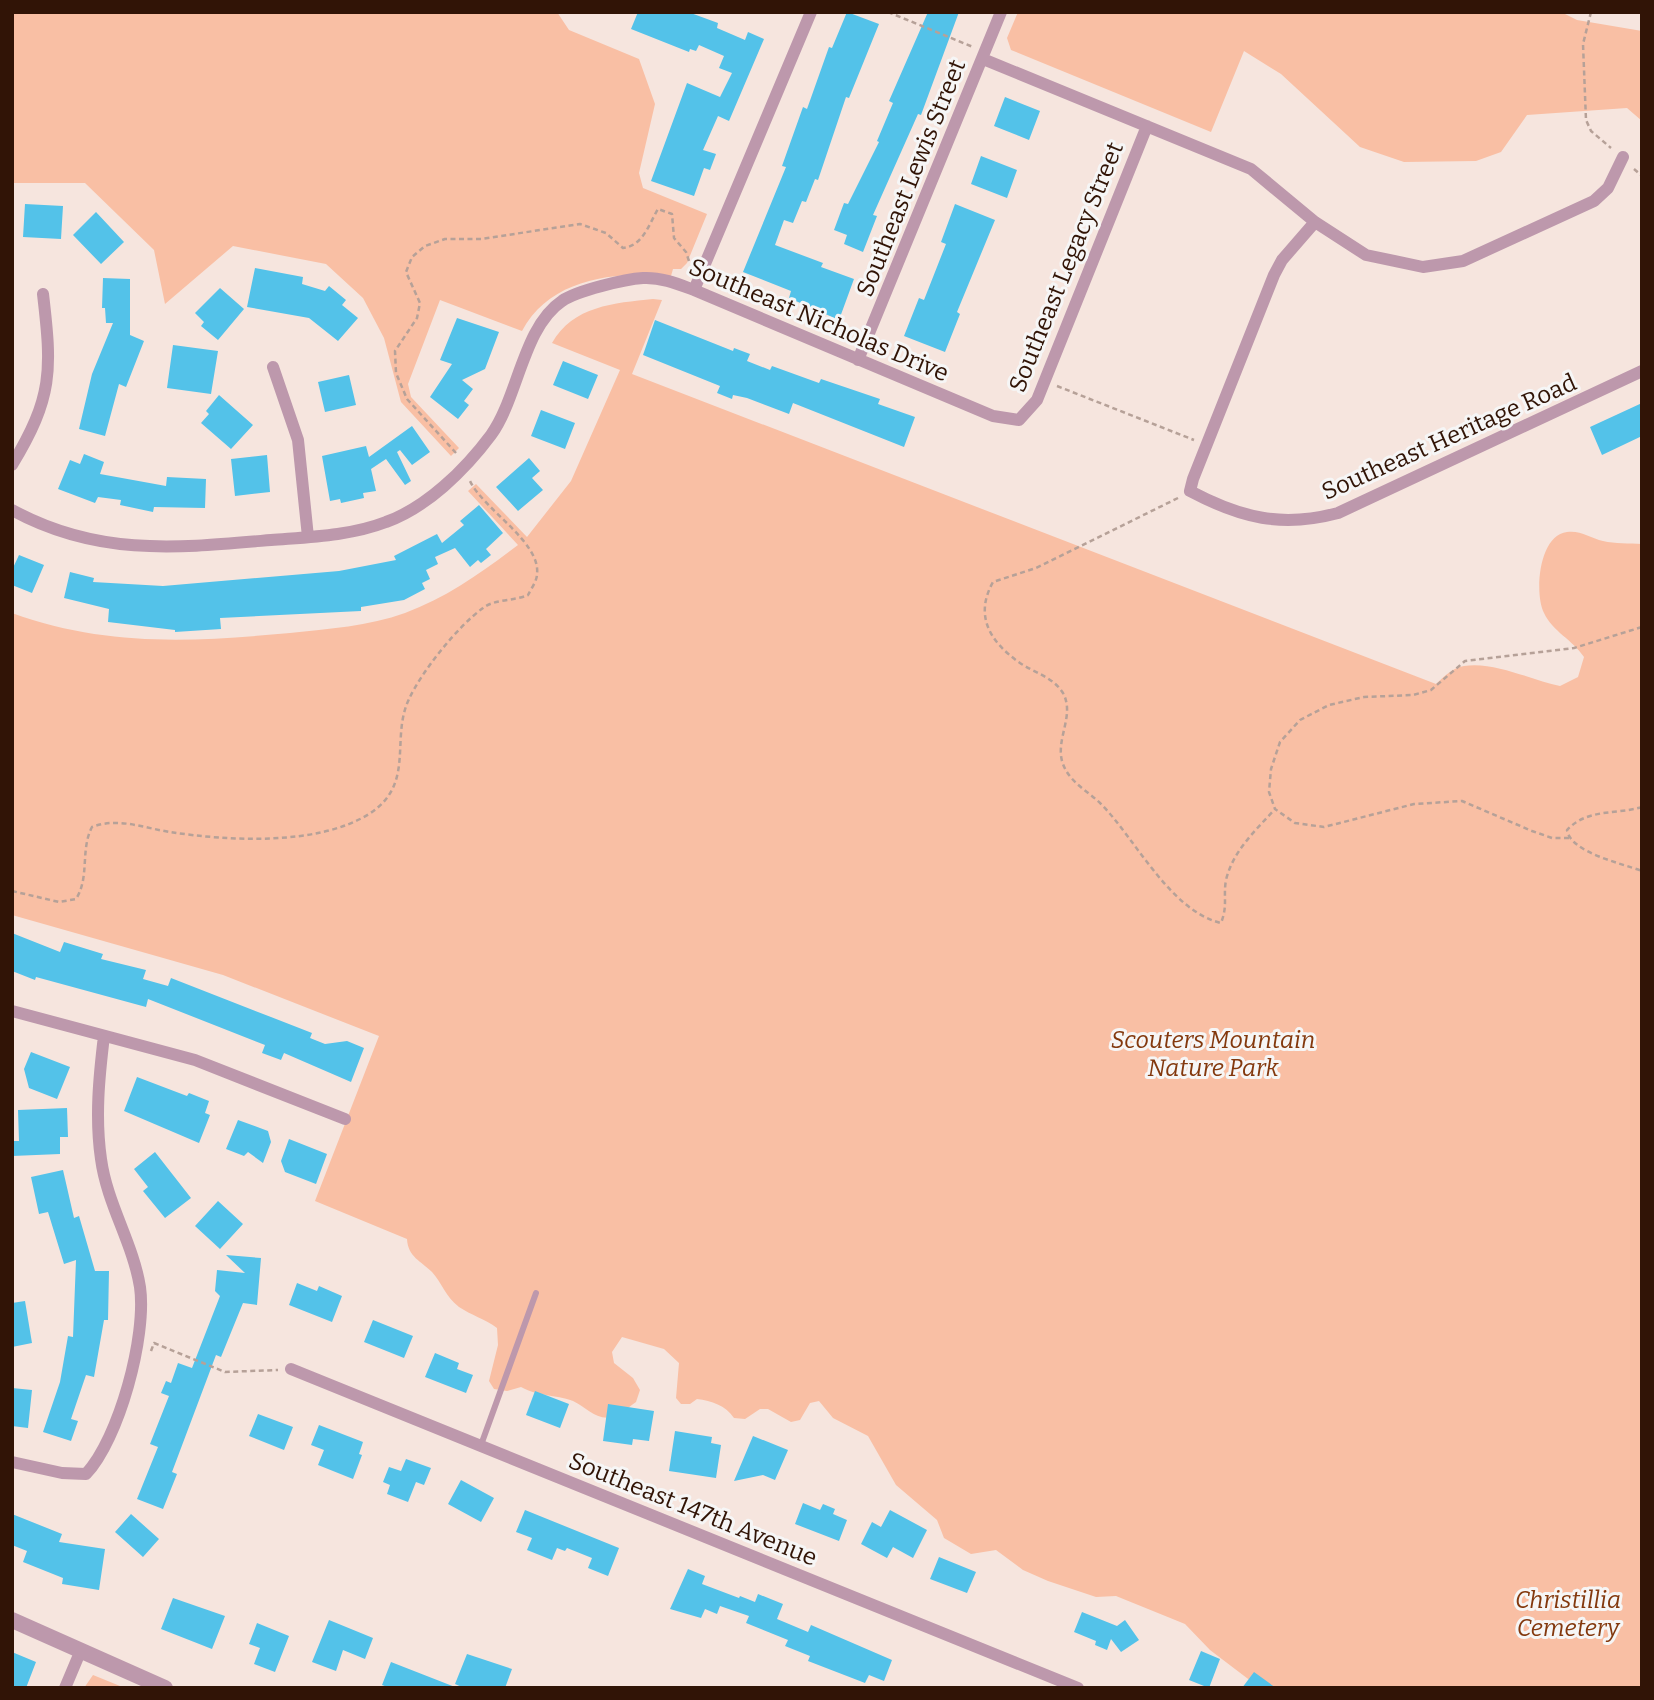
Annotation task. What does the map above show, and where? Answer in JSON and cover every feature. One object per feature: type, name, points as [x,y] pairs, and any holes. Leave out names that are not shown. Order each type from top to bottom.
[{"type":"street","name":"Southeast Lewis Street","points":[[858,360],[1001,12]]},
{"type":"street","points":[[694,290],[808,13]]},
{"type":"street","points":[[984,55],[1251,169],[1346,245],[1383,261],[1423,267],[1444,266],[1463,261],[1594,201],[1608,188],[1623,157]]},
{"type":"street","name":"Southeast Legacy Street","points":[[1019,420],[1029,412],[1044,382],[1147,126]]},
{"type":"street","points":[[1190,491],[1206,444],[1274,275],[1286,254],[1315,222]]},
{"type":"street","name":"Southeast Nicholas Drive","points":[[12,510],[86,539],[166,549],[308,537],[387,522],[418,507],[463,467],[492,434],[512,394],[536,332],[549,312],[563,300],[642,278],[669,281],[694,290],[993,416],[1019,420]]},
{"type":"street","points":[[12,465],[44,405],[50,376],[43,294]]},
{"type":"street","points":[[273,367],[298,440],[308,537]]},
{"type":"street","name":"Southeast Heritage Road","points":[[1190,491],[1250,515],[1278,522],[1308,521],[1338,513],[1642,371]]},
{"type":"street","points":[[12,1011],[195,1060],[345,1119]]},
{"type":"street","points":[[12,1462],[62,1473],[86,1474],[100,1459],[137,1349],[140,1289],[109,1199],[101,1161],[97,1122],[103,1036]]},
{"type":"street","name":"Southeast 147th Avenue","points":[[292,1369],[1077,1688]]},
{"type":"street","points":[[12,1620],[165,1688]]},
{"type":"street","points":[[65,1688],[80,1650]]},
{"type":"lane","points":[[481,1445],[537,1293]]},
{"type":"path","points":[[888,12],[984,55]]},
{"type":"path","points":[[1591,12],[1583,44],[1586,120],[1591,131],[1623,157]]},
{"type":"path","points":[[463,467],[456,451],[407,399],[393,361],[395,351],[417,318],[420,303],[406,272],[412,257],[425,246],[445,239],[481,239],[580,224],[596,227],[623,247],[628,247],[639,243],[658,209],[662,209],[672,214],[674,238],[686,252],[694,290]]},
{"type":"path","points":[[1044,382],[1206,444]]},
{"type":"path","points":[[12,891],[59,902],[76,899],[84,887],[86,839],[92,827],[109,821],[173,833],[265,838],[333,831],[370,814],[390,793],[401,767],[401,727],[409,699],[426,673],[456,635],[485,606],[528,595],[538,575],[536,559],[523,541],[473,487]]},
{"type":"path","points":[[1190,491],[1036,568],[993,582],[985,598],[985,623],[999,644],[1020,663],[1052,680],[1065,695],[1068,716],[1060,739],[1062,762],[1075,783],[1100,804],[1134,850],[1163,882],[1209,920],[1221,923],[1227,908],[1226,882],[1236,853],[1275,809]]},
{"type":"path","points":[[1569,838],[1552,838],[1462,801],[1414,804],[1324,827],[1295,823],[1275,809],[1269,792],[1271,769],[1280,742],[1300,720],[1329,705],[1364,697],[1431,691],[1465,661],[1574,648],[1642,628]]},
{"type":"path","points":[[1642,807],[1594,814],[1576,820],[1567,830],[1569,838],[1579,849],[1642,872]]},
{"type":"path","points":[[137,1349],[153,1352],[154,1343],[182,1358],[225,1372],[292,1369]]},
{"type":"green space","points":[[12,12],[557,12],[569,30],[639,59],[655,104],[639,173],[643,188],[707,214],[687,263],[681,269],[673,269],[671,276],[607,277],[567,289],[549,299],[534,313],[522,331],[440,300],[408,384],[411,397],[459,448],[451,456],[401,402],[384,338],[363,298],[326,264],[233,246],[165,304],[154,250],[85,183],[12,183]]},
{"type":"green space","points":[[1018,12],[1561,12],[1577,20],[1642,31],[1642,121],[1627,108],[1527,115],[1501,152],[1476,161],[1404,162],[1360,147],[1281,74],[1244,51],[1211,132],[1011,50],[1007,38]]},
{"type":"green space","name":"Scouters Mountain Nature Park","points":[[662,300],[632,374],[1436,684],[1456,669],[1476,665],[1560,686],[1578,677],[1584,657],[1552,625],[1541,604],[1541,566],[1550,543],[1558,536],[1572,532],[1608,542],[1642,544],[1642,1688],[1260,1688],[1210,1650],[1185,1624],[1116,1596],[1096,1597],[1048,1581],[1023,1570],[996,1550],[971,1554],[944,1538],[937,1520],[896,1485],[868,1436],[833,1418],[819,1401],[810,1403],[800,1420],[791,1422],[768,1409],[760,1409],[745,1419],[734,1418],[718,1404],[708,1401],[697,1399],[690,1404],[681,1404],[676,1398],[679,1363],[664,1349],[622,1337],[612,1352],[614,1363],[633,1378],[640,1390],[636,1402],[616,1416],[601,1417],[573,1401],[521,1387],[507,1391],[494,1389],[489,1381],[498,1345],[497,1328],[454,1303],[432,1272],[412,1254],[407,1239],[315,1201],[379,1036],[223,975],[12,915],[12,613],[81,632],[115,637],[184,640],[304,632],[348,626],[405,613],[436,599],[478,574],[518,545],[468,491],[476,484],[527,537],[571,481],[620,370],[552,343],[571,321],[583,314],[609,305]]},
{"type":"green space","points":[[93,1675],[125,1688],[84,1688]]},
{"type":"building","points":[[638,12],[688,12],[718,23],[717,28],[745,40],[748,32],[764,39],[729,121],[718,116],[703,150],[716,154],[710,170],[704,168],[694,196],[651,181],[687,83],[720,97],[732,73],[719,68],[724,56],[699,45],[696,51],[690,49],[689,52],[631,29]]},
{"type":"building","points":[[847,12],[879,24],[849,98],[846,97],[818,180],[815,179],[806,202],[802,201],[793,223],[784,220],[775,245],[823,263],[821,267],[854,279],[839,320],[789,298],[791,291],[743,272],[786,167],[782,166],[803,107],[807,109],[829,47],[832,48]]},
{"type":"building","points":[[928,12],[959,12],[921,115],[918,114],[873,215],[877,216],[863,252],[844,244],[847,235],[834,230],[844,203],[848,204],[879,142],[877,141],[893,103],[889,101]]},
{"type":"building","points":[[1005,97],[1040,111],[1029,140],[994,126]]},
{"type":"building","points":[[981,156],[1017,170],[1007,198],[971,184]]},
{"type":"building","points":[[25,204],[63,206],[61,239],[23,237]]},
{"type":"building","points":[[955,204],[995,220],[957,312],[960,314],[945,352],[904,336],[919,298],[924,300],[946,244],[941,242]]},
{"type":"building","points":[[96,212],[124,242],[101,264],[73,235]]},
{"type":"building","points":[[255,268],[303,277],[302,284],[325,291],[329,286],[346,300],[342,305],[358,318],[338,341],[309,318],[247,307]]},
{"type":"building","points":[[103,278],[130,279],[130,335],[144,341],[126,387],[119,384],[105,436],[79,429],[92,374],[113,323],[106,323],[105,308],[102,308]]},
{"type":"building","points":[[220,288],[244,309],[218,340],[201,326],[204,322],[195,313]]},
{"type":"building","points":[[457,318],[499,332],[485,369],[462,380],[473,389],[464,401],[469,405],[458,419],[430,397],[452,364],[440,360]]},
{"type":"building","points":[[655,320],[733,351],[734,348],[750,354],[747,361],[770,370],[772,366],[819,383],[821,379],[880,399],[878,404],[915,417],[904,447],[793,403],[789,414],[747,398],[733,395],[732,399],[717,393],[720,386],[643,355]]},
{"type":"building","points":[[173,345],[218,351],[211,394],[167,388]]},
{"type":"building","points":[[563,361],[598,375],[588,399],[553,385]]},
{"type":"building","points":[[349,375],[356,405],[325,412],[318,382]]},
{"type":"building","points":[[219,395],[253,425],[231,449],[201,423],[209,414],[206,411]]},
{"type":"building","points":[[1642,403],[1642,436],[1602,455],[1590,427]]},
{"type":"building","points":[[541,410],[575,423],[565,449],[531,436]]},
{"type":"building","points":[[412,426],[430,452],[412,465],[400,450],[397,452],[411,481],[405,485],[386,459],[371,469],[376,491],[363,493],[364,498],[341,503],[340,499],[330,501],[322,456],[366,446],[369,457]]},
{"type":"building","points":[[84,454],[104,462],[100,474],[166,486],[167,477],[206,479],[205,508],[154,507],[153,512],[120,505],[121,500],[98,497],[95,503],[58,489],[70,460],[80,464]]},
{"type":"building","points":[[267,455],[270,492],[235,496],[231,459]]},
{"type":"building","points":[[529,458],[540,471],[532,478],[543,490],[518,511],[496,487]]},
{"type":"building","points":[[479,505],[503,533],[486,549],[491,555],[481,563],[478,560],[470,567],[455,548],[435,557],[438,564],[426,570],[430,579],[422,583],[425,589],[404,600],[361,607],[361,611],[220,618],[221,629],[175,632],[108,622],[109,609],[64,598],[70,572],[94,578],[93,582],[163,586],[339,571],[396,560],[394,556],[437,534],[442,543],[464,525],[460,521]]},
{"type":"building","points":[[19,555],[44,565],[32,593],[12,585],[12,570]]},
{"type":"building","points":[[12,933],[60,952],[64,942],[103,954],[101,959],[146,970],[143,979],[168,986],[171,978],[312,1033],[310,1038],[325,1044],[347,1041],[364,1048],[351,1082],[284,1053],[281,1060],[262,1053],[265,1045],[148,999],[146,1007],[36,977],[35,980],[12,971]]},
{"type":"building","points":[[31,1052],[70,1067],[57,1099],[29,1088],[24,1069]]},
{"type":"building","points":[[137,1077],[187,1096],[189,1093],[209,1101],[205,1113],[210,1115],[199,1143],[124,1111]]},
{"type":"building","points":[[67,1108],[68,1137],[60,1137],[60,1154],[12,1156],[12,1141],[19,1141],[18,1110]]},
{"type":"building","points":[[238,1120],[268,1131],[271,1142],[263,1163],[248,1152],[244,1156],[226,1149]]},
{"type":"building","points":[[289,1139],[327,1154],[316,1184],[285,1172],[281,1161]]},
{"type":"building","points":[[155,1152],[191,1198],[165,1218],[143,1191],[148,1187],[134,1169]]},
{"type":"building","points":[[63,1170],[74,1218],[79,1216],[95,1271],[109,1271],[108,1320],[104,1320],[94,1377],[86,1375],[71,1419],[78,1421],[71,1441],[43,1432],[60,1382],[68,1336],[73,1337],[76,1260],[64,1264],[48,1212],[39,1214],[31,1177]]},
{"type":"building","points":[[218,1201],[243,1224],[220,1249],[195,1226]]},
{"type":"building","points":[[226,1255],[261,1258],[257,1305],[243,1303],[221,1357],[216,1355],[172,1472],[177,1474],[163,1509],[137,1499],[158,1447],[150,1444],[169,1396],[161,1393],[166,1381],[171,1383],[178,1363],[192,1368],[220,1296],[215,1291],[217,1270],[245,1273]]},
{"type":"building","points":[[297,1283],[317,1291],[319,1286],[342,1296],[332,1322],[289,1305]]},
{"type":"building","points":[[25,1301],[32,1343],[12,1347],[12,1303]]},
{"type":"building","points":[[373,1320],[413,1336],[404,1358],[364,1342]]},
{"type":"building","points":[[435,1353],[459,1363],[457,1369],[473,1375],[466,1393],[425,1377]]},
{"type":"building","points":[[12,1388],[32,1390],[28,1428],[12,1426]]},
{"type":"building","points":[[535,1391],[569,1404],[560,1428],[526,1415]]},
{"type":"building","points":[[608,1404],[654,1411],[649,1441],[633,1439],[632,1445],[603,1441]]},
{"type":"building","points":[[258,1414],[293,1427],[284,1450],[249,1436]]},
{"type":"building","points":[[319,1425],[363,1442],[359,1454],[362,1455],[353,1479],[318,1465],[324,1450],[311,1445]]},
{"type":"building","points":[[675,1431],[712,1437],[711,1443],[721,1445],[716,1478],[669,1471]]},
{"type":"building","points":[[753,1436],[788,1450],[775,1480],[763,1475],[734,1481]]},
{"type":"building","points":[[406,1459],[431,1468],[424,1485],[416,1482],[408,1502],[387,1494],[390,1485],[383,1482],[389,1467],[401,1471]]},
{"type":"building","points":[[461,1480],[494,1498],[481,1522],[448,1504]]},
{"type":"building","points":[[803,1503],[820,1510],[823,1504],[835,1509],[833,1514],[847,1520],[839,1541],[795,1524]]},
{"type":"building","points":[[525,1510],[619,1548],[608,1576],[588,1568],[592,1558],[567,1548],[565,1551],[557,1548],[552,1560],[527,1550],[532,1538],[516,1532]]},
{"type":"building","points":[[890,1510],[927,1530],[913,1558],[893,1547],[887,1558],[861,1544],[872,1522],[881,1527]]},
{"type":"building","points":[[12,1514],[62,1534],[59,1542],[105,1549],[99,1590],[62,1584],[63,1578],[23,1562],[27,1551],[12,1545]]},
{"type":"building","points":[[131,1514],[159,1539],[143,1557],[115,1532]]},
{"type":"building","points":[[939,1557],[976,1572],[967,1593],[930,1579]]},
{"type":"building","points":[[688,1569],[705,1576],[702,1584],[739,1598],[740,1596],[755,1602],[758,1594],[783,1604],[777,1619],[808,1632],[811,1625],[892,1660],[884,1681],[869,1675],[865,1683],[808,1661],[810,1656],[785,1646],[788,1640],[746,1623],[749,1616],[720,1606],[717,1614],[705,1609],[701,1618],[670,1609]]},
{"type":"building","points":[[173,1598],[225,1616],[212,1649],[161,1629]]},
{"type":"building","points":[[1082,1612],[1117,1626],[1125,1620],[1139,1640],[1121,1652],[1111,1639],[1107,1650],[1095,1645],[1096,1641],[1074,1632]]},
{"type":"building","points":[[329,1620],[373,1638],[365,1659],[343,1650],[336,1671],[312,1662]]},
{"type":"building","points":[[257,1623],[289,1636],[275,1672],[254,1664],[260,1648],[249,1644]]},
{"type":"building","points":[[1201,1651],[1220,1659],[1209,1688],[1189,1680]]},
{"type":"building","points":[[12,1652],[36,1662],[26,1688],[12,1688]]},
{"type":"building","points":[[467,1654],[512,1669],[505,1688],[464,1688],[455,1684]]},
{"type":"building","points":[[391,1662],[455,1688],[390,1688],[382,1685]]},
{"type":"building","points":[[1254,1672],[1276,1688],[1242,1688]]},
{"type":"park label","name":"Christillia Cemetery","points":[[1568,1614]]}]
